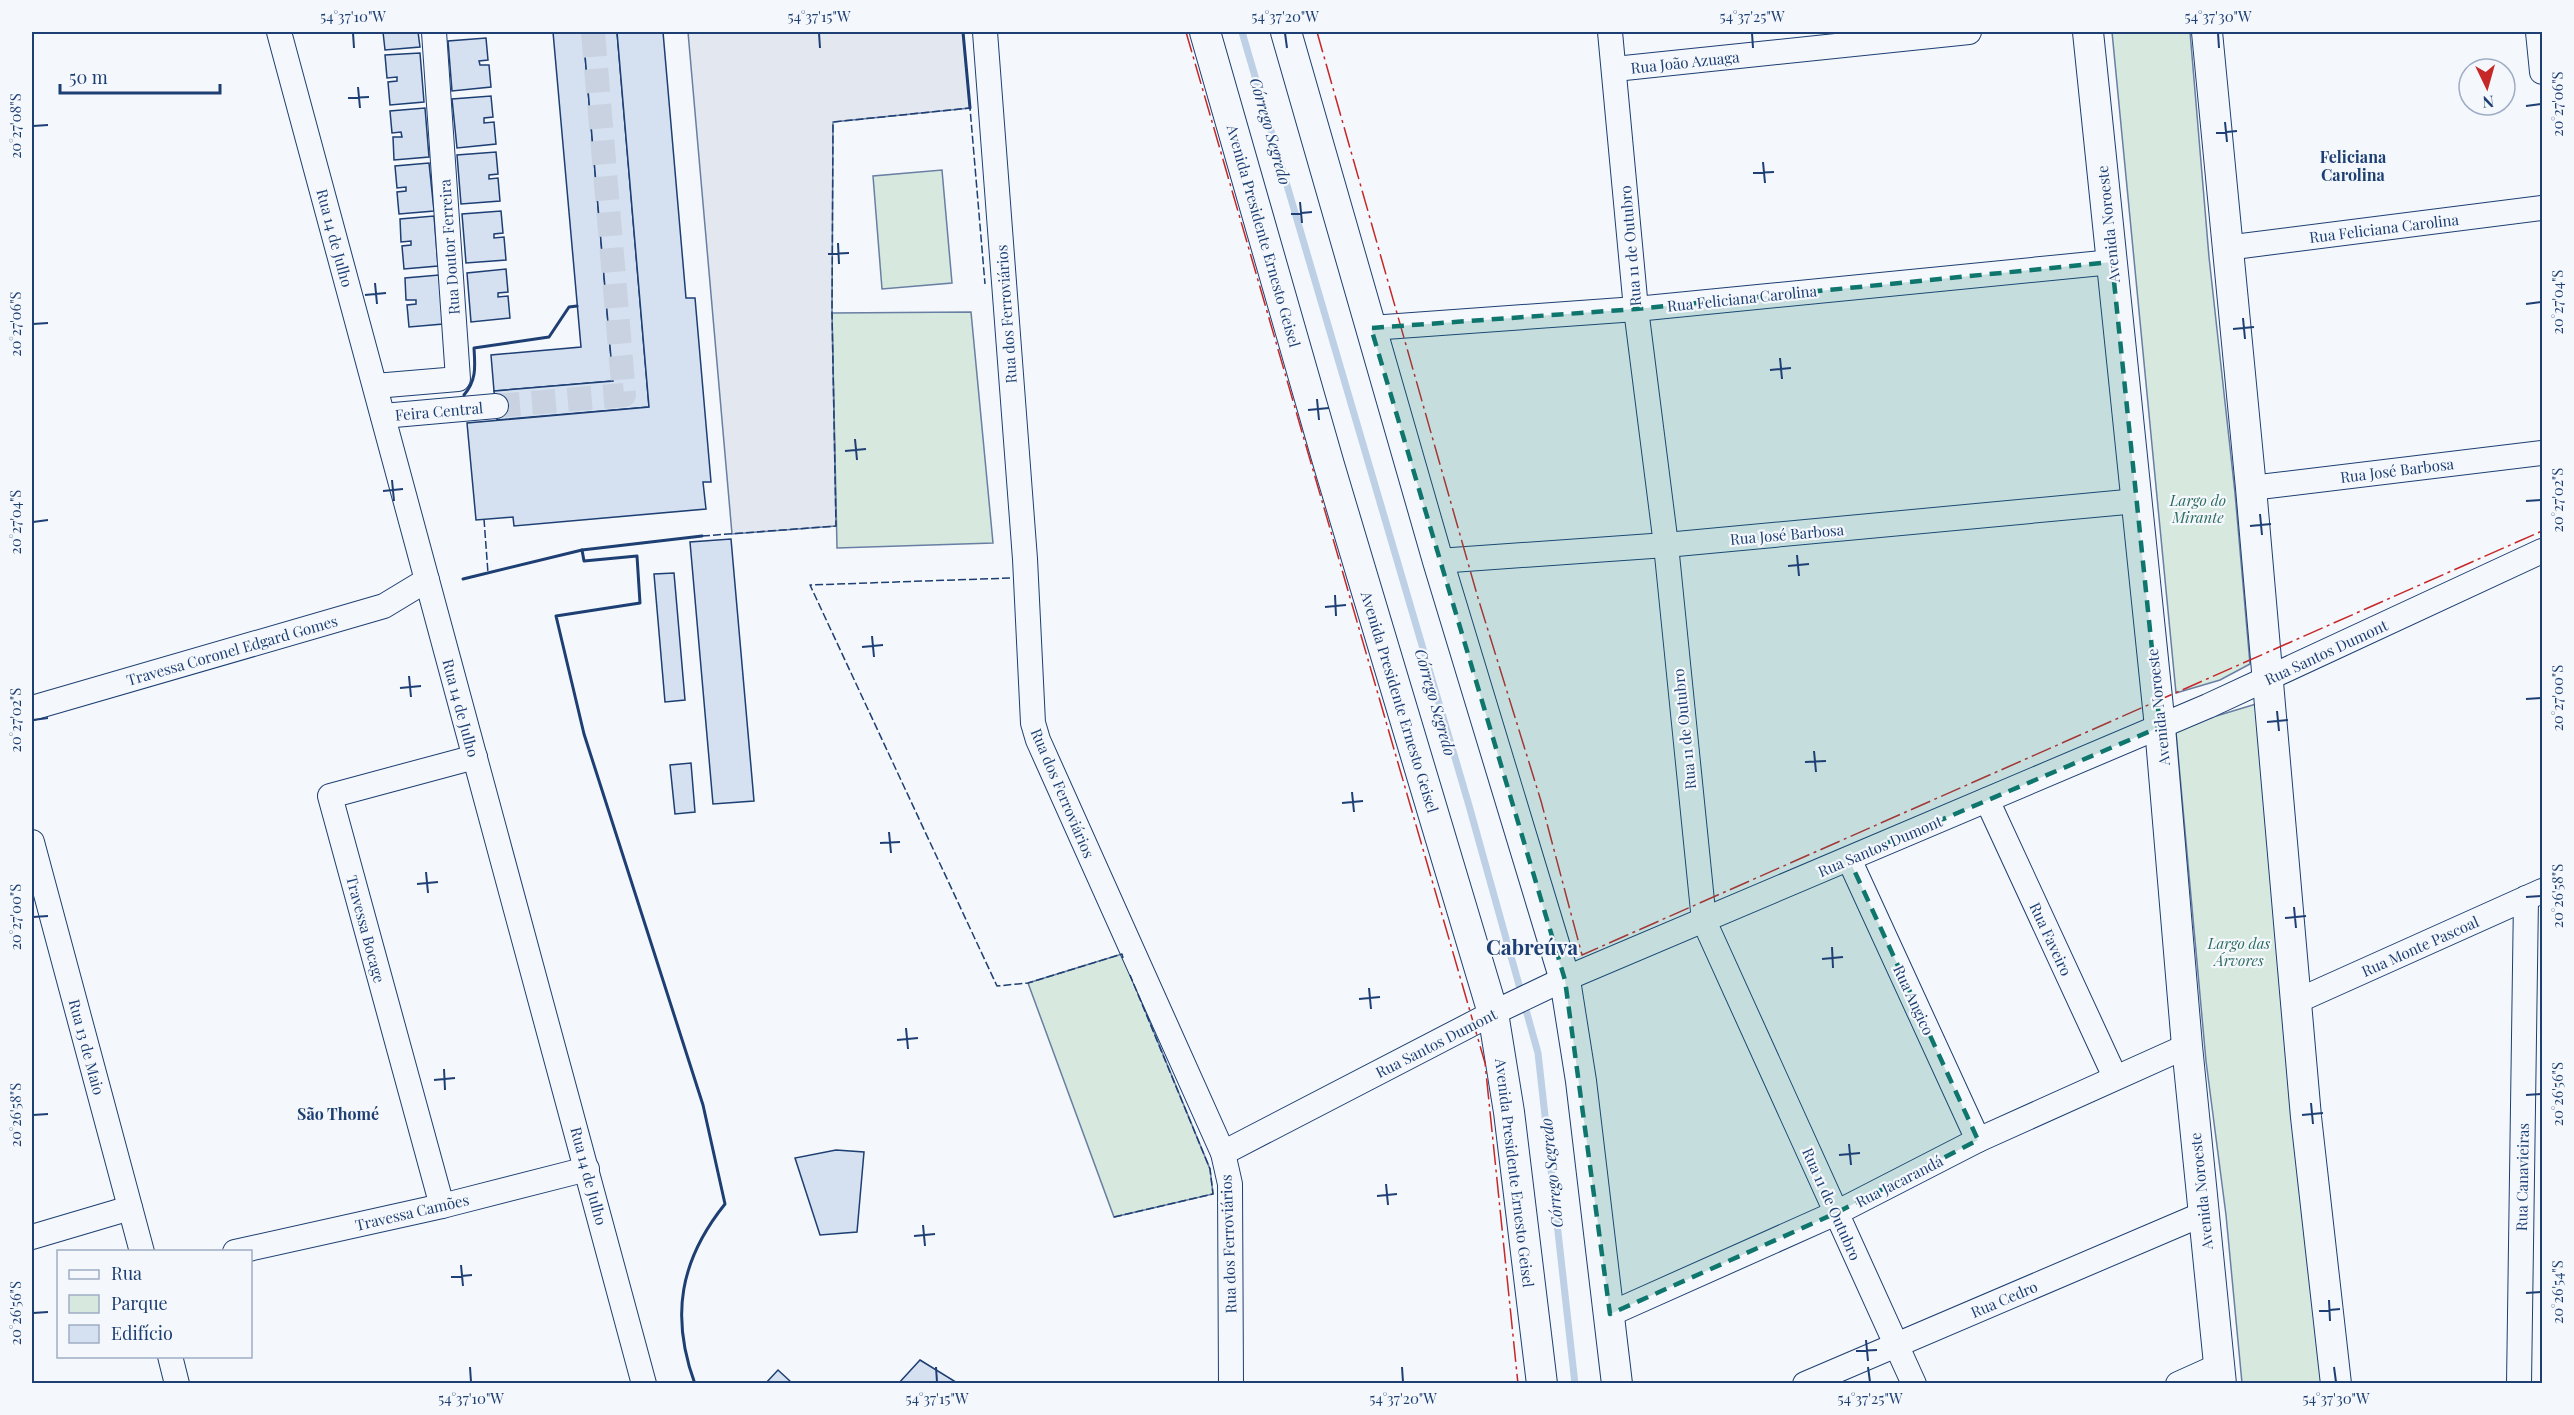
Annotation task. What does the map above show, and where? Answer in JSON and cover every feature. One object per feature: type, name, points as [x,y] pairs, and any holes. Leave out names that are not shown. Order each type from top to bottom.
[{"type":"main road","name":"Avenida Presidente Ernesto Geisel","points":[[1205,32],[1329,465],[1496,1012],[1542,1383]]},
{"type":"main road","points":[[1286,32],[1562,981],[1581,1081],[1617,1383]]},
{"type":"main road","name":"Avenida Noroeste","points":[[2088,32],[2160,727],[2187,1046],[2220,1375]]},
{"type":"main road","points":[[2206,32],[2251,488],[2309,1141],[2336,1383]]},
{"type":"street","name":"Rua 14 de Julho","points":[[279,32],[644,1383]]},
{"type":"street","name":"Rua Doutor Ferreira","points":[[375,386],[458,379],[434,32]]},
{"type":"street","name":"Rua dos Ferroviários","points":[[985,32],[1025,559],[1033,723],[1042,751],[1223,1153],[1230,1184],[1231,1383]]},
{"type":"street","name":"Rua 11 de Outubro","points":[[1610,32],[1636,309],[1666,545],[1704,921],[1914,1383]]},
{"type":"street","name":"Rua João Azuaga","points":[[1615,69],[1969,32]]},
{"type":"street","points":[[2538,32],[2542,72]]},
{"type":"street","name":"Rua Feliciana Carolina","points":[[2226,248],[2542,208]]},
{"type":"street","name":"Rua Feliciana Carolina","points":[[1371,328],[1636,309],[2112,262]]},
{"type":"street","name":"Feira Central","points":[[383,416],[496,406]]},
{"type":"street","name":"Rua José Barbosa","points":[[2251,488],[2542,453]]},
{"type":"street","name":"Rua José Barbosa","points":[[1438,561],[1666,545],[2137,501]]},
{"type":"street","name":"Rua Santos Dumont","points":[[1223,1153],[1496,1012],[1562,981],[2160,727],[2267,680],[2542,551]]},
{"type":"street","name":"Travessa Coronel Edgard Gomes","points":[[32,708],[384,606],[427,580]]},
{"type":"street","name":"Travessa Bocage","points":[[442,1206],[330,796],[475,757]]},
{"type":"street","name":"Rua Faveiro","points":[[1988,800],[2115,1077]]},
{"type":"street","name":"Rua 13 de Maio","points":[[32,842],[39,900],[142,1250]]},
{"type":"street","name":"Rua Angico","points":[[1849,859],[1978,1140]]},
{"type":"street","name":"Rua Monte Pascoal","points":[[2297,1001],[2534,895]]},
{"type":"street","name":"Rua Canavieiras","points":[[2519,1383],[2534,895]]},
{"type":"street","name":"Rua Jacarandá","points":[[1610,1314],[1836,1213],[1978,1140],[2187,1046]]},
{"type":"street","name":"Travessa Camões","points":[[240,1250],[442,1206],[587,1169]]},
{"type":"street","points":[[32,1237],[130,1208]]},
{"type":"street","name":"Rua Cedro","points":[[1805,1383],[2203,1214]]},
{"type":"street","points":[[171,1358],[177,1383]]},
{"type":"street","points":[[2178,1383],[2220,1375]]},
{"type":"highlighted area","points":[[2112,262],[2160,727],[1849,859],[1978,1140],[1836,1213],[1610,1314],[1565,980],[1371,328],[1636,309]]},
{"type":"green space","name":"Largo do Mirante","points":[[2112,32],[2190,32],[2209,257],[2235,493],[2250,664],[2220,680],[2176,693]]},
{"type":"green space","points":[[942,170],[952,283],[882,289],[873,176]]},
{"type":"green space","points":[[971,312],[993,543],[837,548],[832,313]]},
{"type":"green space","name":"Largo das Árvores","points":[[2256,704],[2325,1383],[2242,1383],[2226,1215],[2206,1061],[2176,732],[2203,720]]},
{"type":"green space","points":[[1122,954],[1210,1169],[1213,1194],[1114,1217],[1028,983]]},
{"type":"shaded area","points":[[688,32],[963,32],[970,108],[833,122],[832,313],[836,526],[732,534]]},
{"type":"building","points":[[383,32],[418,32],[420,47],[385,50]]},
{"type":"building","points":[[553,32],[583,32],[613,381],[494,391],[491,355],[581,347]]},
{"type":"building","points":[[583,32],[617,32],[649,407],[497,420],[494,391],[613,381]]},
{"type":"building","points":[[617,32],[663,32],[686,298],[695,298],[711,482],[703,482],[706,509],[514,526],[513,517],[476,520],[467,423],[649,407]]},
{"type":"building","points":[[486,38],[488,60],[479,61],[480,65],[489,65],[491,87],[452,91],[448,41]]},
{"type":"building","points":[[420,53],[424,102],[390,105],[388,82],[397,81],[397,77],[387,78],[385,55]]},
{"type":"building","points":[[491,96],[493,117],[484,118],[484,123],[494,122],[496,144],[457,148],[452,99]]},
{"type":"building","points":[[425,108],[429,157],[394,160],[393,137],[402,137],[401,132],[392,133],[390,111]]},
{"type":"building","points":[[496,152],[498,174],[489,175],[489,179],[498,178],[500,201],[461,204],[457,155]]},
{"type":"building","points":[[429,163],[434,211],[399,214],[397,192],[406,191],[406,187],[397,188],[395,166]]},
{"type":"building","points":[[501,211],[503,233],[494,234],[494,238],[504,237],[506,260],[466,263],[462,214]]},
{"type":"building","points":[[434,216],[438,266],[404,269],[402,246],[411,245],[411,241],[401,242],[400,219]]},
{"type":"building","points":[[506,269],[508,292],[498,293],[498,297],[508,296],[510,318],[471,322],[467,273]]},
{"type":"building","points":[[439,275],[443,324],[409,327],[407,305],[416,304],[416,300],[406,300],[405,278]]},
{"type":"building","points":[[731,539],[754,801],[713,804],[690,542]]},
{"type":"building","points":[[674,573],[685,700],[665,702],[654,574]]},
{"type":"building","points":[[691,763],[695,812],[675,814],[670,765]]},
{"type":"building","points":[[836,1150],[864,1152],[857,1232],[820,1235],[795,1158]]},
{"type":"building","points":[[920,1360],[959,1384],[898,1384]]},
{"type":"building","points":[[778,1370],[791,1382],[794,1384],[765,1384]]},
{"type":"waterway","name":"Córrego Segredo","points":[[1242,32],[1468,802],[1538,1053],[1575,1384]]},
{"type":"tunnel","points":[[496,406],[624,395],[593,32]]},
{"type":"fence","points":[[702,536],[836,526],[832,313],[833,122],[970,108],[985,284]]},
{"type":"fence","points":[[484,519],[488,573]]},
{"type":"fence","points":[[1010,578],[810,585],[997,986],[1028,983],[1122,954],[1123,958]]},
{"type":"fence","points":[[1114,1217],[1213,1194],[1210,1169],[1130,975]]},
{"type":"wall","points":[[963,32],[970,108]]},
{"type":"wall","points":[[464,395],[473,378],[474,348],[549,337],[569,307],[577,306]]},
{"type":"wall","points":[[463,579],[582,550],[702,536]]},
{"type":"wall","points":[[582,550],[584,561],[637,556],[640,603],[556,616],[584,734],[703,1105],[725,1204],[698,1246],[689,1268],[684,1290],[683,1335],[687,1359],[695,1384]]},
{"type":"power","points":[[1186,32],[1485,1063],[1518,1384]]},
{"type":"power","points":[[1317,32],[1478,598],[1541,801],[1582,955],[2542,531]]},
{"type":"district","name":"Feliciana Carolina","points":[[2353,165]]},
{"type":"district","name":"Cabreúva","points":[[1532,946]]},
{"type":"district","name":"São Thomé","points":[[338,1113]]}]
